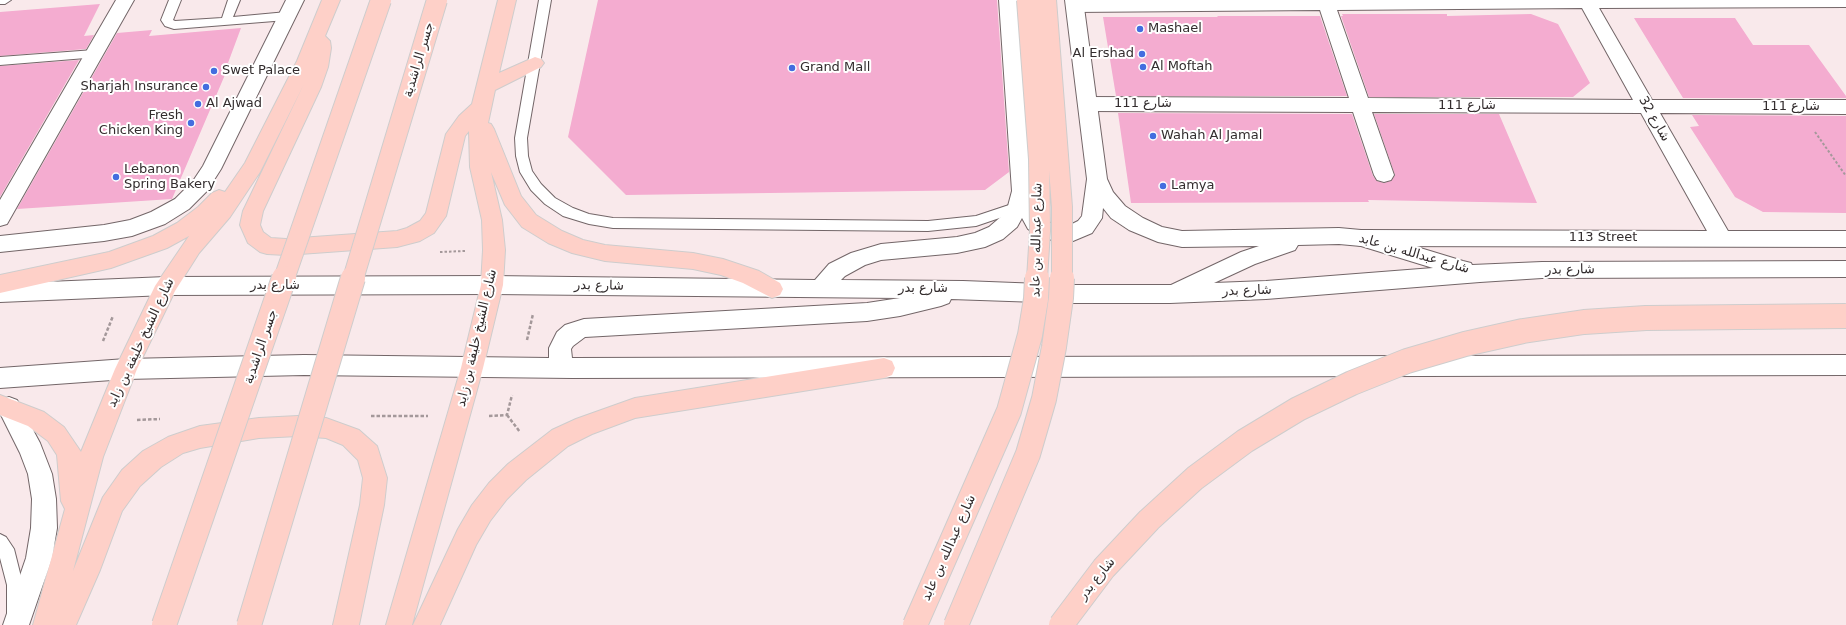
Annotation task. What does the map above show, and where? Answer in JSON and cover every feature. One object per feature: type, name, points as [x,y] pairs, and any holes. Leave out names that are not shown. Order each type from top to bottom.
[{"type":"main road","points":[[0,218],[125,0]]},
{"type":"main road","name":"شارع الشيخ خليفة بن زايد","points":[[46,625],[91,456],[126,369],[166,286],[181,262],[223,211],[243,184],[253,167],[306,61],[331,0]]},
{"type":"main road","name":"جسر الراشدية","points":[[164,625],[381,0]]},
{"type":"main road","name":"جسر الراشدية","points":[[248,625],[437,0]]},
{"type":"main road","name":"شارع الشيخ خليفة بن زايد","points":[[399,625],[472,368],[492,286],[494,250],[492,220],[480,167],[478,141],[479,113],[507,0]]},
{"type":"main road","name":"شارع عبدالله بن عابد","points":[[820,289],[837,270],[858,259],[881,252],[957,245],[978,241],[996,233],[1010,221],[1020,199],[1008,0]]},
{"type":"main road","name":"شارع عبدالله بن عابد","points":[[915,625],[1009,411],[1021,372],[1031,328],[1036,299],[1040,231],[1038,159],[1027,0]]},
{"type":"main road","name":"شارع عبدالله بن عابد","points":[[956,625],[1028,454],[1044,399],[1054,347],[1061,298],[1063,251],[1062,208],[1046,0]]},
{"type":"main road","points":[[1074,3],[1587,1],[1844,2]]},
{"type":"main road","name":"شارع 32","points":[[1587,1],[1722,238]]},
{"type":"main road","points":[[1326,2],[1384,174]]},
{"type":"main road","name":"شارع عبدالله بن عابد","points":[[1074,3],[1097,179],[1105,196],[1118,212],[1136,224],[1158,234],[1182,239],[1339,236],[1361,238],[1480,273]]},
{"type":"main road","points":[[0,244],[104,233],[132,228],[158,218],[182,204],[200,186],[211,169],[291,8]]},
{"type":"main road","points":[[319,30],[322,48],[319,67],[312,87],[253,211],[250,225],[255,237],[267,246],[286,247],[397,239],[413,235],[426,227],[436,216],[456,134],[466,121],[479,113],[512,200],[530,221],[555,237],[579,247],[605,252],[693,261],[723,267],[751,276],[772,288]]},
{"type":"main road","points":[[0,284],[111,260],[160,242],[184,229],[205,213],[221,196],[232,180],[279,91],[291,75],[306,61]]},
{"type":"main road","points":[[485,87],[534,63]]},
{"type":"main road","name":"شارع 111","points":[[1087,104],[1846,107]]},
{"type":"main road","points":[[1020,199],[1035,223],[1045,230],[1059,234],[1073,233],[1085,227],[1092,218],[1097,179]]},
{"type":"main road","points":[[1170,294],[1271,249],[1318,237]]},
{"type":"main road","name":"113 Street","points":[[1361,238],[1846,238]]},
{"type":"main road","name":"شارع بدر","points":[[0,293],[166,286],[492,286],[963,290],[1067,294],[1170,294],[1274,290],[1480,273],[1606,269],[1846,269]]},
{"type":"main road","points":[[572,368],[564,365],[560,358],[560,348],[565,339],[573,332],[584,328],[867,312],[933,300],[963,290]]},
{"type":"main road","name":"شارع بدر","points":[[1061,625],[1104,568],[1149,520],[1195,478],[1245,441],[1298,409],[1352,383],[1407,361],[1465,344],[1523,331],[1584,322],[1646,318],[1846,316]]},
{"type":"main road","points":[[0,378],[126,369],[304,365],[472,368],[1846,365]]},
{"type":"main road","points":[[426,625],[467,537],[481,514],[498,492],[517,472],[560,438],[590,423],[635,408],[884,368]]},
{"type":"main road","points":[[4,406],[36,419],[56,434],[69,452],[72,476],[73,527]]},
{"type":"main road","points":[[4,406],[31,451],[40,474],[44,499],[44,528],[39,558],[29,592],[15,625]]},
{"type":"main road","points":[[63,625],[87,570],[112,505],[131,478],[152,460],[176,445],[200,436],[260,428],[298,426],[326,428],[351,437],[368,454],[375,478],[372,505],[346,625]]},
{"type":"lane","points":[[0,0],[5,0]]},
{"type":"lane","points":[[175,0],[167,20],[169,23],[180,24],[226,21],[291,8]]},
{"type":"lane","points":[[226,21],[234,0]]},
{"type":"lane","points":[[545,0],[522,138],[522,156],[526,172],[536,187],[550,201],[568,212],[589,219],[613,223],[632,224],[928,226],[976,221],[1020,199]]},
{"type":"lane","points":[[0,61],[94,54]]},
{"type":"lane","points":[[0,542],[6,549],[16,585],[15,625]]},
{"type":"path","points":[[1798,107],[1846,176]]},
{"type":"building","name":"Grand Mall","points":[[598,0],[997,0],[1009,172],[985,190],[626,195],[568,137]]},
{"type":"building","points":[[100,4],[84,36],[94,35],[86,49],[0,56],[0,12]]},
{"type":"building","points":[[1342,14],[1447,14],[1447,16],[1531,14],[1558,24],[1590,83],[1573,97],[1369,97],[1341,16],[1343,16]]},
{"type":"building","points":[[1217,16],[1320,16],[1347,96],[1116,96],[1103,17],[1218,17]]},
{"type":"building","points":[[1634,18],[1735,18],[1753,45],[1809,45],[1846,98],[1683,98]]},
{"type":"building","points":[[241,28],[228,63],[230,63],[172,199],[17,209],[117,33],[152,30],[149,36]]},
{"type":"building","points":[[79,60],[0,197],[0,66]]},
{"type":"building","points":[[1118,113],[1352,114],[1373,176],[1377,181],[1384,183],[1391,181],[1395,175],[1374,114],[1499,114],[1537,203],[1368,200],[1369,202],[1131,203]]},
{"type":"building","points":[[1692,115],[1846,116],[1846,213],[1763,212],[1735,197],[1690,127],[1699,126]]},
{"type":"place","name":"Mashael","points":[[1140,29]]},
{"type":"place","name":"Al Ershad","points":[[1142,54]]},
{"type":"place","name":"Al Moftah","points":[[1143,67]]},
{"type":"place","name":"Grand Mall","points":[[792,68]]},
{"type":"place","name":"Swet Palace","points":[[214,71]]},
{"type":"place","name":"Sharjah Insurance","points":[[206,87]]},
{"type":"place","name":"Al Ajwad","points":[[198,104]]},
{"type":"place","name":"Fresh Chicken King","points":[[191,123]]},
{"type":"place","name":"Wahah Al Jamal","points":[[1153,136]]},
{"type":"place","name":"Lebanon Spring Bakery","points":[[116,177]]},
{"type":"place","name":"Lamya","points":[[1163,186]]}]
